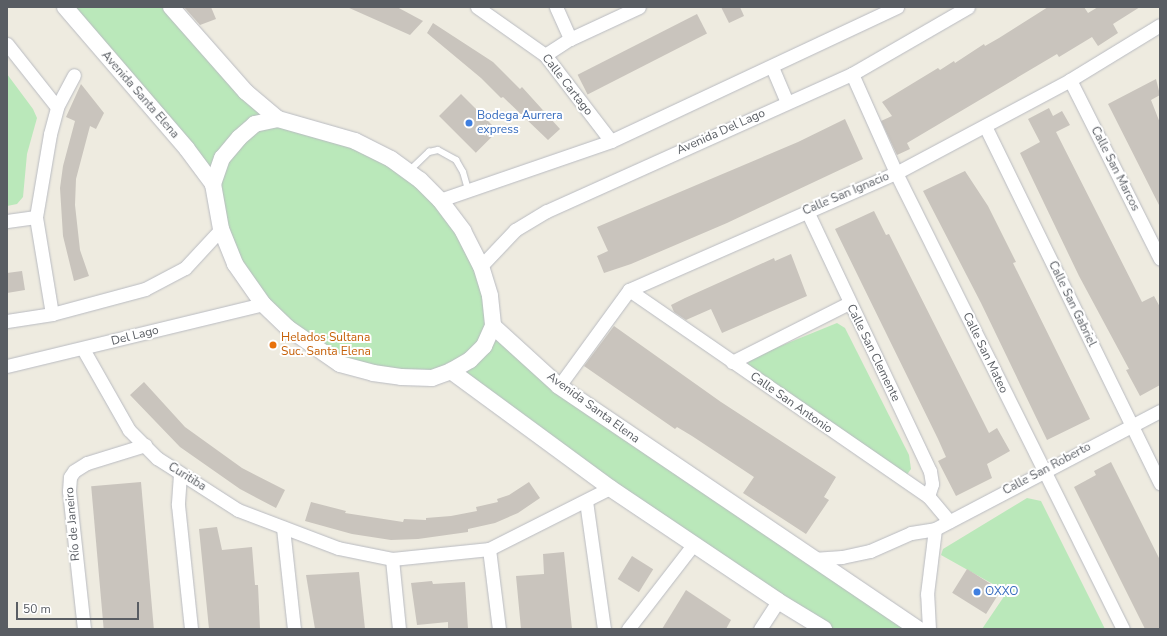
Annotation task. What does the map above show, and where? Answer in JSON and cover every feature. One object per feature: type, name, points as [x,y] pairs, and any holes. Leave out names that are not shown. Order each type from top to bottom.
[{"type":"street","name":"Avenida Santa Elena","points":[[65,7],[213,184]]},
{"type":"street","points":[[171,7],[246,92],[278,119],[355,141],[391,159],[409,172],[440,200],[462,231],[481,266],[490,296],[493,326],[484,346],[470,360],[451,371],[432,378],[401,377],[373,373],[340,364],[293,332],[263,304],[235,264],[221,229],[213,184],[222,158],[239,138],[255,124],[278,119]]},
{"type":"street","name":"Calle Cartago","points":[[477,7],[545,55],[611,141]]},
{"type":"street","points":[[556,7],[570,39]]},
{"type":"street","points":[[545,55],[570,39],[639,7]]},
{"type":"street","points":[[440,200],[611,141],[772,67],[897,7]]},
{"type":"street","name":"Avenida Del Lago","points":[[481,266],[515,230],[547,211],[852,74],[968,7]]},
{"type":"street","name":"Calle San Ignacio","points":[[559,386],[629,290],[896,173],[1070,80],[1159,29]]},
{"type":"street","points":[[7,44],[57,107]]},
{"type":"street","points":[[772,67],[787,102]]},
{"type":"street","name":"Calle San Mateo","points":[[852,74],[896,173],[1043,471],[1123,629]]},
{"type":"street","points":[[52,314],[36,217],[41,178],[57,107],[74,75]]},
{"type":"street","name":"Calle San Marcos","points":[[1070,80],[1160,259]]},
{"type":"street","name":"Calle San Gabriel","points":[[985,126],[1160,483]]},
{"type":"street","name":"Calle San Clemente","points":[[807,211],[849,303],[930,471],[932,484],[928,496]]},
{"type":"street","points":[[7,221],[36,217]]},
{"type":"street","points":[[7,321],[52,314],[145,288],[185,268],[221,229]]},
{"type":"street","name":"Calle San Antonio","points":[[629,290],[928,496],[949,521]]},
{"type":"street","points":[[732,362],[849,303]]},
{"type":"street","name":"Del Lago","points":[[7,366],[83,349],[263,304]]},
{"type":"street","name":"Avenida Santa Elena","points":[[493,326],[559,386],[918,629]]},
{"type":"street","name":"Curitiba","points":[[83,349],[129,430],[180,474],[238,510],[338,548],[392,559],[489,549]]},
{"type":"street","points":[[451,371],[610,488],[692,545],[824,629]]},
{"type":"street","name":"Calle San Roberto","points":[[813,559],[842,557],[870,551],[911,532],[935,529],[1130,424],[1160,411]]},
{"type":"street","name":"Río de Janeiro","points":[[84,629],[69,491],[70,477],[74,471],[87,463],[145,445]]},
{"type":"street","points":[[180,474],[178,505],[191,629]]},
{"type":"street","points":[[499,629],[489,549],[610,488]]},
{"type":"street","points":[[586,501],[604,629]]},
{"type":"street","points":[[283,528],[294,629]]},
{"type":"street","points":[[929,629],[927,594],[935,529]]},
{"type":"street","points":[[628,629],[692,545]]},
{"type":"street","points":[[392,559],[399,629]]},
{"type":"street","points":[[760,629],[778,601]]},
{"type":"lane","points":[[409,172],[429,152],[438,150],[456,160],[463,172],[468,190]]},
{"type":"green space","points":[[65,7],[171,7],[278,119],[391,159],[463,231],[493,326],[529,359],[918,629],[824,629],[451,371],[401,377],[314,348],[235,264],[213,184]]},
{"type":"green space","points":[[7,74],[33,109],[37,118],[27,154],[23,197],[17,204],[7,206]]},
{"type":"green space","points":[[837,323],[845,328],[909,455],[911,469],[906,476],[749,370],[748,363],[751,358]]},
{"type":"green space","points":[[1027,498],[1041,501],[1105,629],[982,629],[1007,592],[941,555],[943,549]]},
{"type":"building","points":[[184,7],[211,7],[216,19],[200,25]]},
{"type":"building","points":[[347,7],[397,7],[423,21],[410,35]]},
{"type":"building","points":[[721,7],[740,7],[744,16],[729,23]]},
{"type":"building","points":[[1048,7],[1084,7],[1088,13],[1098,7],[1140,7],[1113,24],[1118,33],[1098,46],[1092,37],[1059,57],[1057,54],[907,143],[910,149],[897,155],[881,121],[892,116],[882,102],[938,68],[940,70],[954,61],[955,63],[984,44],[985,46],[999,38]]},
{"type":"building","points":[[697,14],[707,34],[588,94],[578,75]]},
{"type":"building","points":[[433,23],[493,62],[520,89],[522,87],[560,129],[548,140],[503,97],[501,98],[481,78],[427,33]]},
{"type":"building","points":[[1156,79],[1160,95],[1151,100],[1160,123],[1160,207],[1108,104]]},
{"type":"building","points":[[81,84],[104,113],[96,129],[90,126],[76,179],[75,205],[80,250],[89,276],[74,281],[63,236],[60,188],[63,166],[75,121],[66,117]]},
{"type":"building","name":"Bodega Aurrera express","points":[[461,94],[498,131],[476,153],[439,116]]},
{"type":"building","points":[[1049,108],[1053,116],[1062,111],[1070,125],[1056,132],[1142,302],[1154,296],[1160,307],[1160,385],[1140,396],[1126,370],[1129,369],[1079,276],[1020,153],[1040,142],[1028,119]]},
{"type":"building","points":[[845,119],[863,159],[727,223],[631,264],[604,273],[597,256],[608,251],[597,227],[798,142]]},
{"type":"building","points":[[965,171],[988,206],[1016,262],[1013,263],[1090,419],[1047,440],[981,303],[923,191]]},
{"type":"building","points":[[874,211],[886,235],[889,234],[989,433],[997,428],[1010,451],[987,464],[992,478],[956,496],[938,461],[946,457],[938,439],[835,229]]},
{"type":"building","points":[[791,254],[807,296],[722,333],[711,309],[686,320],[674,312],[671,305],[685,298],[774,258],[775,261]]},
{"type":"building","points":[[22,271],[25,290],[7,293],[7,273]]},
{"type":"building","points":[[614,326],[721,402],[836,477],[824,497],[829,500],[806,534],[743,493],[754,477],[692,436],[677,427],[675,429],[584,366]]},
{"type":"building","points":[[144,382],[185,427],[242,468],[285,490],[276,508],[240,489],[180,447],[130,395]]},
{"type":"building","points":[[1111,462],[1160,560],[1160,629],[1145,629],[1074,487],[1096,475],[1094,471]]},
{"type":"building","points":[[141,482],[154,629],[104,629],[91,486]]},
{"type":"building","points":[[529,482],[540,498],[518,513],[495,523],[468,529],[468,532],[418,539],[391,540],[352,534],[305,521],[311,502],[346,511],[345,513],[403,522],[404,519],[426,520],[426,518],[451,516],[477,511],[476,507],[498,502],[497,499],[509,495]]},
{"type":"building","points":[[217,527],[222,550],[252,547],[255,585],[258,585],[260,629],[209,629],[199,529]]},
{"type":"building","points":[[564,552],[572,629],[521,629],[516,576],[544,574],[543,554]]},
{"type":"building","points":[[632,556],[653,569],[639,592],[618,579]]},
{"type":"building","name":"OXXO","points":[[967,569],[1001,590],[986,614],[952,593]]},
{"type":"building","points":[[359,572],[365,629],[315,629],[306,575]]},
{"type":"building","points":[[432,581],[433,584],[465,582],[468,629],[448,629],[448,622],[417,625],[411,583]]},
{"type":"building","points":[[686,590],[731,620],[726,629],[662,629]]},
{"type":"place","name":"Bodega Aurrera express","points":[[469,123]]},
{"type":"place","name":"Helados Sultana Suc. Santa Elena","points":[[273,345]]},
{"type":"place","name":"OXXO","points":[[977,592]]}]
